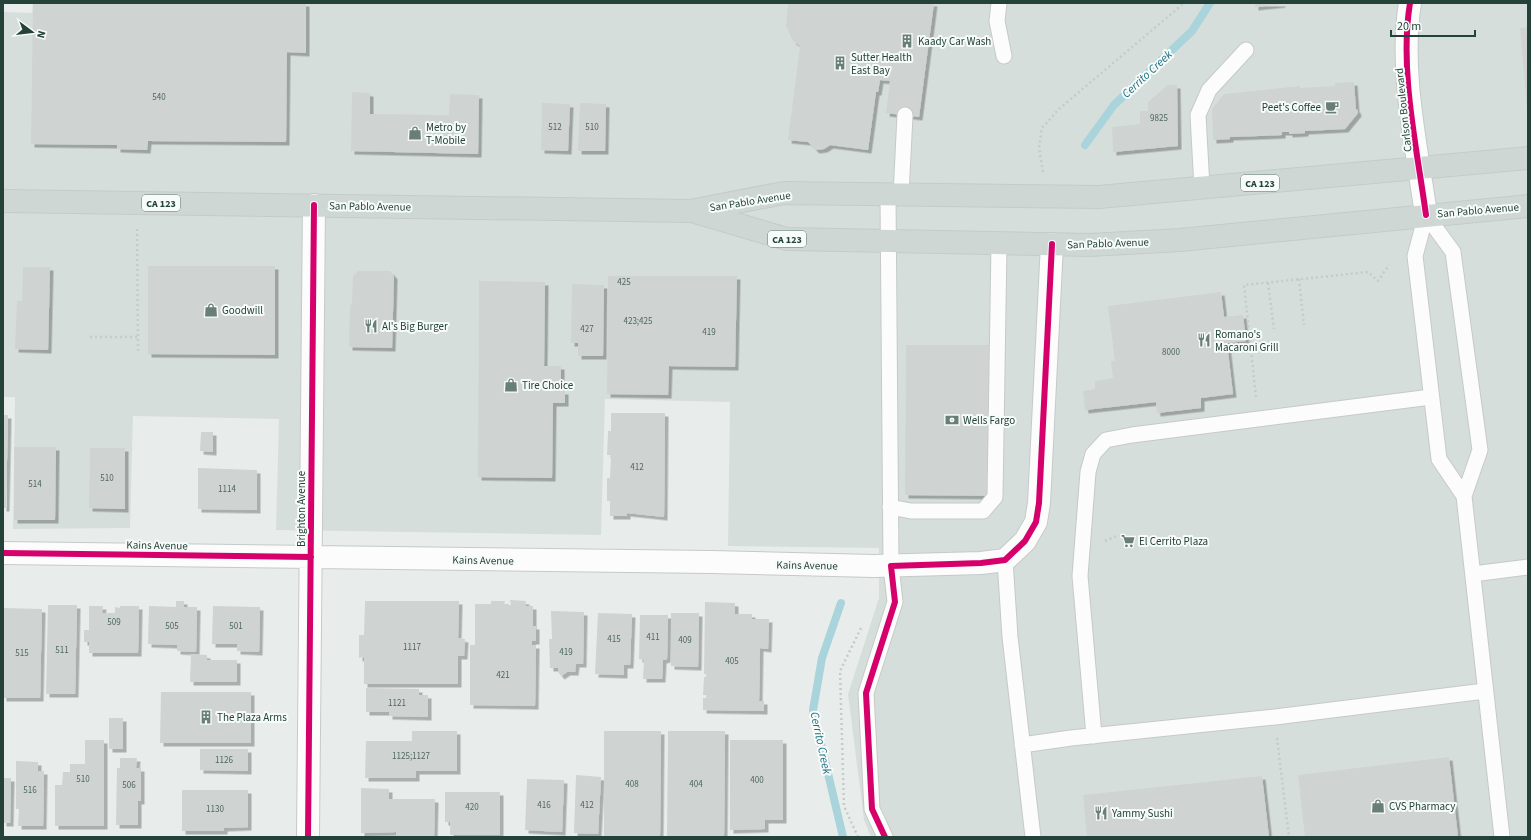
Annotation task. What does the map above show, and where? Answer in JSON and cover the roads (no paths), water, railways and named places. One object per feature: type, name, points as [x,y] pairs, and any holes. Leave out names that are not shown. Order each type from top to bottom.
[{"type":"main road","name":"San Pablo Avenue","points":[[3,200],[690,211],[784,193],[1100,197],[1528,158]]},
{"type":"main road","name":"San Pablo Avenue","points":[[690,211],[787,239],[1090,245],[1180,240],[1528,206]]},
{"type":"street","name":"Carlson Boulevard","points":[[1410,3],[1406,53],[1413,130],[1426,215]]},
{"type":"street","name":"Brighton Avenue","points":[[308,837],[314,205]]},
{"type":"street","points":[[1005,560],[1025,541],[1036,522],[1039,503],[1052,244]]},
{"type":"street","name":"Kains Avenue","points":[[3,553],[891,566],[981,563],[1005,560]]},
{"type":"lane","points":[[999,3],[997,21],[1004,56]]},
{"type":"lane","points":[[1202,188],[1198,115],[1209,90],[1246,50]]},
{"type":"lane","points":[[885,837],[872,809],[866,693],[895,602],[891,566],[888,241],[905,115]]},
{"type":"lane","points":[[1426,215],[1415,256],[1439,459],[1464,496]]},
{"type":"lane","points":[[1426,215],[1453,252],[1480,450],[1464,496],[1502,837]]},
{"type":"lane","points":[[890,507],[911,511],[982,511],[995,497],[999,244]]},
{"type":"lane","points":[[1094,736],[1080,576],[1088,472],[1093,454],[1106,440],[1132,435],[1258,418],[1431,397]]},
{"type":"lane","points":[[1005,560],[1010,637],[1033,837]]},
{"type":"lane","points":[[1473,574],[1528,567]]},
{"type":"lane","points":[[1022,745],[1275,717],[1486,691]]},
{"type":"waterway","name":"Cerrito Creek","points":[[1085,145],[1114,105],[1192,31],[1210,3]]},
{"type":"waterway","name":"Cerrito Creek","points":[[841,603],[822,658],[813,710],[843,837]]},
{"type":"place","name":"Kaady Car Wash","points":[[907,41]]},
{"type":"place","name":"Sutter Health East Bay","points":[[840,63]]},
{"type":"place","name":"Peet's Coffee","points":[[1332,107]]},
{"type":"place","name":"Metro by T-Mobile","points":[[415,133]]},
{"type":"place","name":"Goodwill","points":[[211,310]]},
{"type":"place","name":"Al's Big Burger","points":[[371,326]]},
{"type":"place","name":"Romano's Macaroni Grill","points":[[1204,340]]},
{"type":"place","name":"Tire Choice","points":[[511,385]]},
{"type":"place","name":"Wells Fargo","points":[[952,420]]},
{"type":"place","name":"El Cerrito Plaza","points":[[1128,541]]},
{"type":"place","name":"The Plaza Arms","points":[[206,717]]},
{"type":"place","name":"CVS Pharmacy","points":[[1378,806]]},
{"type":"place","name":"Yammy Sushi","points":[[1101,813]]}]
